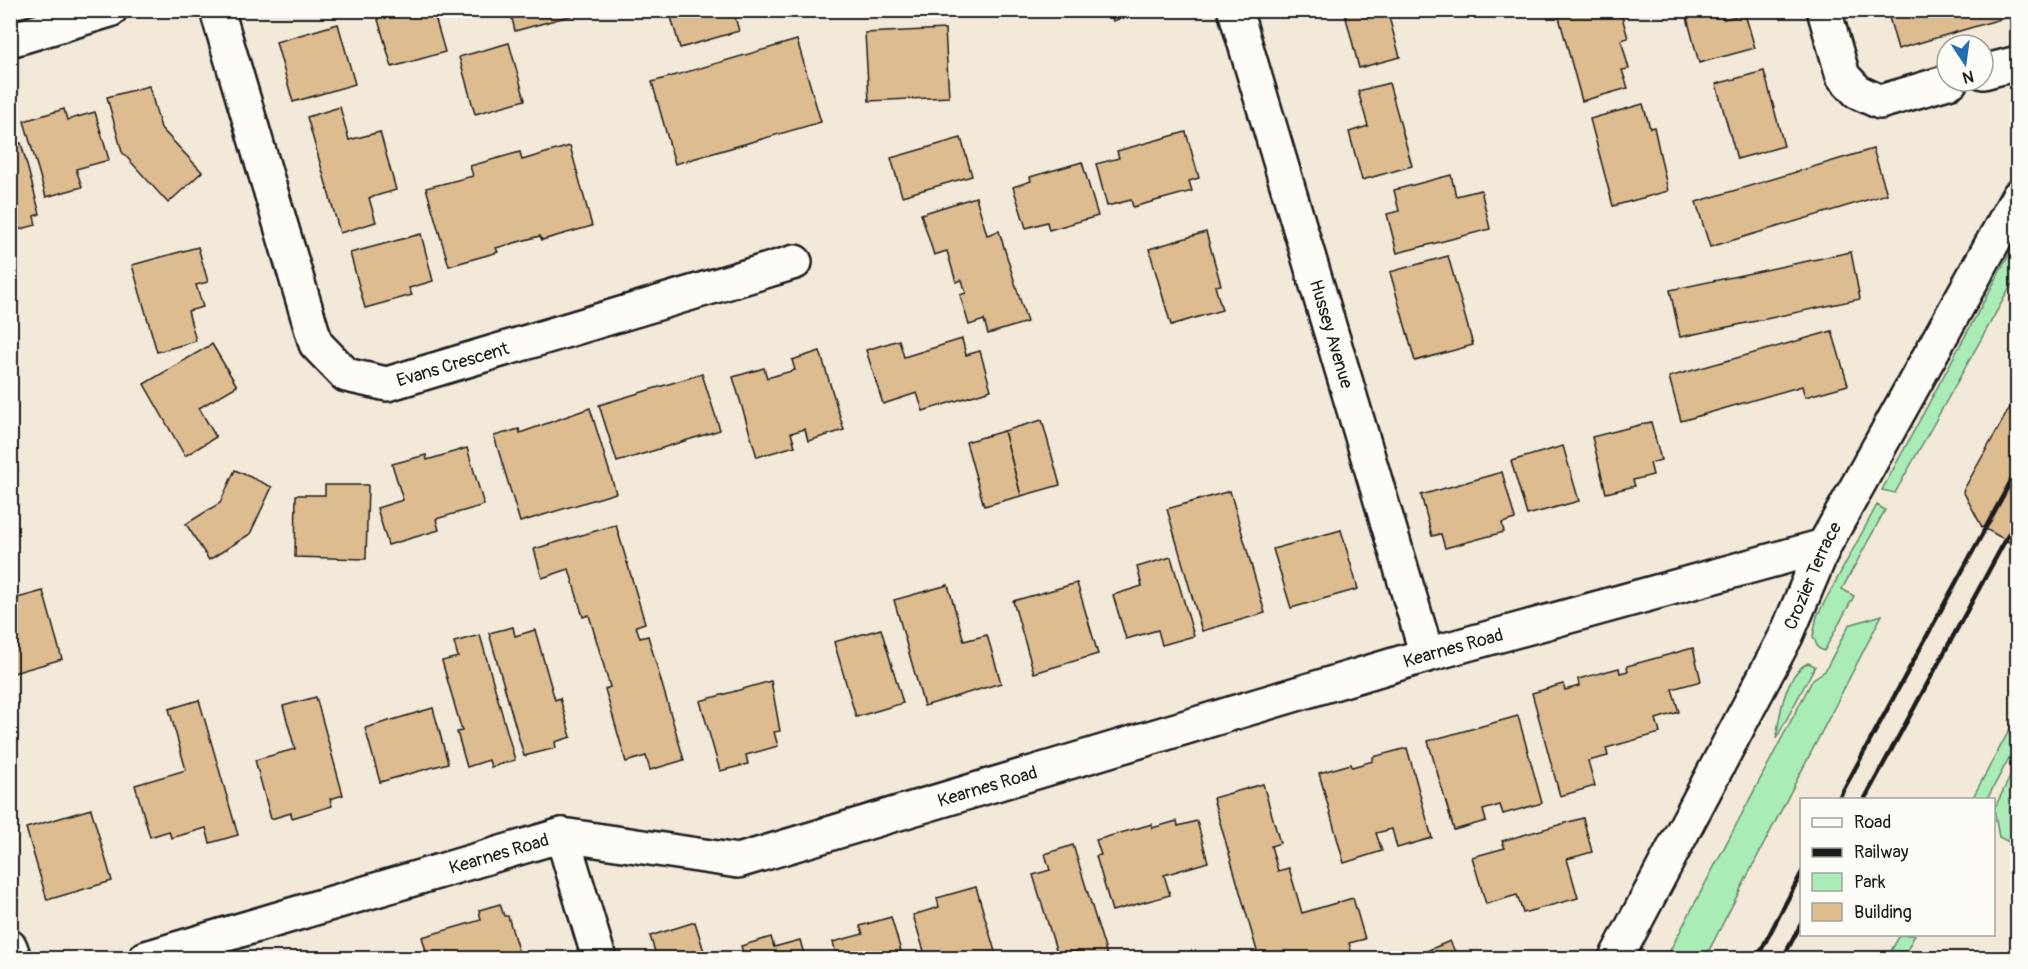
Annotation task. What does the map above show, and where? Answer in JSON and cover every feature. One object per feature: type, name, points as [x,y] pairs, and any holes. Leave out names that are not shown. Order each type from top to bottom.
[{"type":"street","points":[[10,40],[110,10]]},
{"type":"street","name":"Evans Crescent","points":[[217,10],[316,344],[346,375],[387,384],[795,262]]},
{"type":"street","name":"Hussey Avenue","points":[[1235,10],[1427,655]]},
{"type":"street","points":[[1824,10],[1843,76],[1858,92],[1880,102],[1935,86]]},
{"type":"street","points":[[1995,69],[2018,63]]},
{"type":"street","name":"Crozier Terrace","points":[[1616,958],[1786,636],[1824,546],[2018,197]]},
{"type":"street","name":"Kearnes Road","points":[[146,958],[562,835],[738,861],[1427,655],[1824,546]]},
{"type":"street","points":[[562,835],[599,958]]},
{"type":"street","points":[[10,947],[14,958]]},
{"type":"green space","points":[[2017,240],[2017,275],[1895,493],[1882,490]]},
{"type":"green space","points":[[1877,505],[1885,510],[1842,589],[1854,596],[1824,651],[1818,648],[1813,636],[1817,616]]},
{"type":"green space","points":[[1882,615],[1705,958],[1666,958],[1813,679],[1825,671],[1849,625]]},
{"type":"green space","points":[[1808,663],[1815,666],[1776,739],[1784,696],[1794,676]]},
{"type":"green space","points":[[2014,693],[2017,693],[2017,716]]},
{"type":"green space","points":[[2017,716],[2017,743],[1988,798],[1973,798]]},
{"type":"green space","points":[[2017,763],[2018,846],[1999,837],[1995,807]]},
{"type":"green space","points":[[1899,936],[1914,936],[1903,958],[1887,958]]},
{"type":"building","points":[[396,10],[433,10],[445,52],[392,67],[377,16]]},
{"type":"building","points":[[510,10],[571,10],[573,15],[515,31]]},
{"type":"building","points":[[669,10],[733,10],[739,31],[680,48]]},
{"type":"building","points":[[1109,10],[1147,10],[1113,21]]},
{"type":"building","points":[[1344,10],[1387,10],[1400,57],[1359,68]]},
{"type":"building","points":[[1557,10],[1620,10],[1628,38],[1621,40],[1629,69],[1622,70],[1628,88],[1582,101]]},
{"type":"building","points":[[1685,10],[1721,10],[1724,19],[1745,14],[1755,48],[1699,63]]},
{"type":"building","points":[[1887,10],[2018,10],[2018,14],[1953,33],[1935,33],[1935,38],[1898,49]]},
{"type":"building","points":[[338,24],[355,84],[293,102],[276,42]]},
{"type":"building","points":[[945,29],[949,97],[869,101],[865,33]]},
{"type":"building","points":[[797,40],[821,122],[675,164],[652,82]]},
{"type":"building","points":[[509,43],[525,100],[475,114],[459,57]]},
{"type":"building","points":[[1764,71],[1784,146],[1737,159],[1716,84]]},
{"type":"building","points":[[1389,83],[1412,166],[1362,180],[1349,132],[1368,126],[1358,91]]},
{"type":"building","points":[[149,86],[161,128],[202,172],[168,203],[122,152],[107,97]]},
{"type":"building","points":[[1643,104],[1650,128],[1654,127],[1668,191],[1613,206],[1590,119]]},
{"type":"building","points":[[340,107],[349,140],[380,132],[396,190],[369,198],[376,222],[340,233],[307,117]]},
{"type":"building","points":[[64,109],[67,120],[95,112],[109,160],[76,169],[82,187],[46,197],[24,121]]},
{"type":"building","points":[[1186,132],[1199,178],[1189,181],[1192,191],[1133,207],[1131,200],[1107,206],[1096,164],[1119,158],[1117,151]]},
{"type":"building","points":[[961,138],[972,176],[902,196],[891,158]]},
{"type":"building","points":[[10,139],[12,145],[21,143],[40,214],[34,216],[36,225],[10,232]]},
{"type":"building","points":[[570,146],[592,226],[542,240],[540,236],[496,248],[498,252],[449,266],[426,188],[473,176],[470,166],[520,152],[522,160]]},
{"type":"building","points":[[1873,149],[1887,194],[1710,247],[1696,202]]},
{"type":"building","points":[[1082,162],[1098,216],[1049,230],[1047,222],[1026,228],[1013,187],[1031,181],[1030,177]]},
{"type":"building","points":[[1451,175],[1456,196],[1481,190],[1490,229],[1397,253],[1387,214],[1399,211],[1394,190]]},
{"type":"building","points":[[976,197],[987,235],[999,231],[1027,322],[988,334],[984,320],[969,325],[960,295],[966,293],[962,280],[956,282],[947,251],[934,255],[921,214]]},
{"type":"building","points":[[1206,232],[1221,285],[1215,286],[1222,310],[1171,325],[1149,249]]},
{"type":"building","points":[[421,234],[433,281],[409,288],[412,295],[365,308],[350,253]]},
{"type":"building","points":[[198,247],[208,282],[196,285],[203,307],[188,311],[196,341],[157,352],[132,265]]},
{"type":"building","points":[[1851,252],[1860,299],[1680,337],[1670,290]]},
{"type":"building","points":[[1448,256],[1473,345],[1415,361],[1390,272]]},
{"type":"building","points":[[1832,331],[1848,385],[1805,397],[1802,386],[1681,421],[1669,377]]},
{"type":"building","points":[[962,339],[966,355],[980,351],[991,390],[923,411],[917,393],[883,404],[866,350],[899,340],[904,357]]},
{"type":"building","points":[[212,344],[237,386],[199,408],[216,437],[185,456],[144,384]]},
{"type":"building","points":[[820,351],[844,430],[808,441],[805,429],[791,433],[795,446],[757,457],[733,377],[764,368],[767,378],[795,370],[792,360]]},
{"type":"building","points":[[702,374],[720,430],[617,462],[599,405]]},
{"type":"building","points":[[2018,393],[2018,547],[1982,527],[1963,491]]},
{"type":"building","points":[[590,408],[616,493],[520,522],[494,436],[519,429],[520,433]]},
{"type":"building","points":[[1042,420],[1060,485],[1021,496],[1004,431]]},
{"type":"building","points":[[1651,422],[1661,460],[1650,463],[1653,475],[1633,480],[1635,486],[1606,493],[1592,437]]},
{"type":"building","points":[[1004,431],[1021,496],[984,506],[966,442]]},
{"type":"building","points":[[10,442],[18,471],[10,473]]},
{"type":"building","points":[[1563,446],[1579,501],[1527,515],[1511,461]]},
{"type":"building","points":[[467,448],[484,505],[436,519],[439,530],[388,545],[377,508],[403,500],[392,464],[426,455],[427,460]]},
{"type":"building","points":[[235,470],[272,487],[250,534],[209,560],[186,524],[220,503]]},
{"type":"building","points":[[1502,472],[1515,519],[1502,523],[1504,532],[1445,548],[1441,534],[1432,536],[1421,495]]},
{"type":"building","points":[[325,485],[368,485],[366,559],[295,557],[296,495],[325,495]]},
{"type":"building","points":[[1230,491],[1265,613],[1202,631],[1167,509]]},
{"type":"building","points":[[616,525],[645,623],[636,626],[640,638],[648,636],[684,760],[650,770],[646,756],[626,762],[605,689],[610,687],[589,615],[583,617],[569,569],[542,578],[534,549]]},
{"type":"building","points":[[1341,530],[1358,589],[1291,608],[1273,549]]},
{"type":"building","points":[[1171,557],[1194,636],[1162,645],[1158,630],[1126,639],[1113,595],[1142,586],[1137,567]]},
{"type":"building","points":[[1077,583],[1098,654],[1034,673],[1013,601]]},
{"type":"building","points":[[948,585],[964,641],[987,635],[1001,683],[924,706],[894,600]]},
{"type":"building","points":[[43,591],[62,659],[10,674],[10,600]]},
{"type":"building","points":[[513,627],[515,636],[535,630],[555,700],[560,698],[571,737],[555,742],[556,748],[524,756],[489,633]]},
{"type":"building","points":[[881,629],[903,703],[856,717],[834,642]]},
{"type":"building","points":[[480,635],[515,760],[491,767],[489,760],[467,767],[457,732],[462,731],[442,661],[458,657],[454,642]]},
{"type":"building","points":[[1693,648],[1701,681],[1672,689],[1679,712],[1656,719],[1660,733],[1606,748],[1608,756],[1588,761],[1595,786],[1560,796],[1532,693],[1563,684],[1565,690],[1579,686],[1578,679],[1619,668],[1620,673],[1628,671],[1627,666]]},
{"type":"building","points":[[771,681],[780,731],[774,732],[778,746],[746,755],[748,764],[720,771],[700,701]]},
{"type":"building","points":[[316,697],[343,795],[330,799],[332,806],[292,818],[291,813],[271,819],[255,760],[295,749],[283,706]]},
{"type":"building","points":[[199,700],[238,835],[210,843],[206,828],[171,838],[169,831],[150,837],[135,785],[186,770],[169,709]]},
{"type":"building","points":[[433,708],[448,763],[380,782],[365,728]]},
{"type":"building","points":[[1518,716],[1542,803],[1503,814],[1500,805],[1483,810],[1486,821],[1454,830],[1428,741]]},
{"type":"building","points":[[1407,748],[1432,838],[1397,848],[1392,829],[1376,833],[1382,851],[1344,863],[1319,773],[1351,764],[1352,767],[1373,761],[1373,757]]},
{"type":"building","points":[[1263,784],[1280,843],[1271,846],[1278,871],[1289,868],[1302,913],[1353,898],[1365,939],[1349,943],[1352,954],[1335,958],[1259,958],[1213,798]]},
{"type":"building","points":[[91,809],[112,881],[47,900],[26,828]]},
{"type":"building","points":[[1583,818],[1592,852],[1567,859],[1578,898],[1523,913],[1517,895],[1486,904],[1472,857],[1505,848],[1502,841]]},
{"type":"building","points":[[1177,821],[1178,826],[1197,821],[1208,862],[1164,875],[1170,895],[1112,911],[1096,856],[1101,855],[1096,840],[1152,824],[1152,828]]},
{"type":"building","points":[[1073,845],[1107,955],[1096,958],[1079,958],[1077,951],[1058,956],[1033,875],[1050,870],[1045,854]]},
{"type":"building","points":[[976,887],[996,955],[984,958],[950,958],[948,953],[926,958],[913,915],[939,907],[937,898]]},
{"type":"building","points":[[500,904],[504,916],[508,916],[520,957],[428,958],[422,937],[481,920],[479,910]]},
{"type":"building","points":[[891,917],[903,958],[837,958],[833,942],[863,934],[860,926]]},
{"type":"building","points":[[695,922],[706,958],[657,958],[650,936]]},
{"type":"building","points":[[771,937],[774,947],[800,940],[805,958],[745,958],[741,946]]},
{"type":"building","points":[[1450,941],[1458,958],[1410,958]]},
{"type":"railway","points":[[1839,798],[2018,468]]},
{"type":"railway","points":[[1865,798],[2018,517]]},
{"type":"railway","points":[[1757,958],[1800,876]]},
{"type":"railway","points":[[1783,958],[1800,926]]}]
